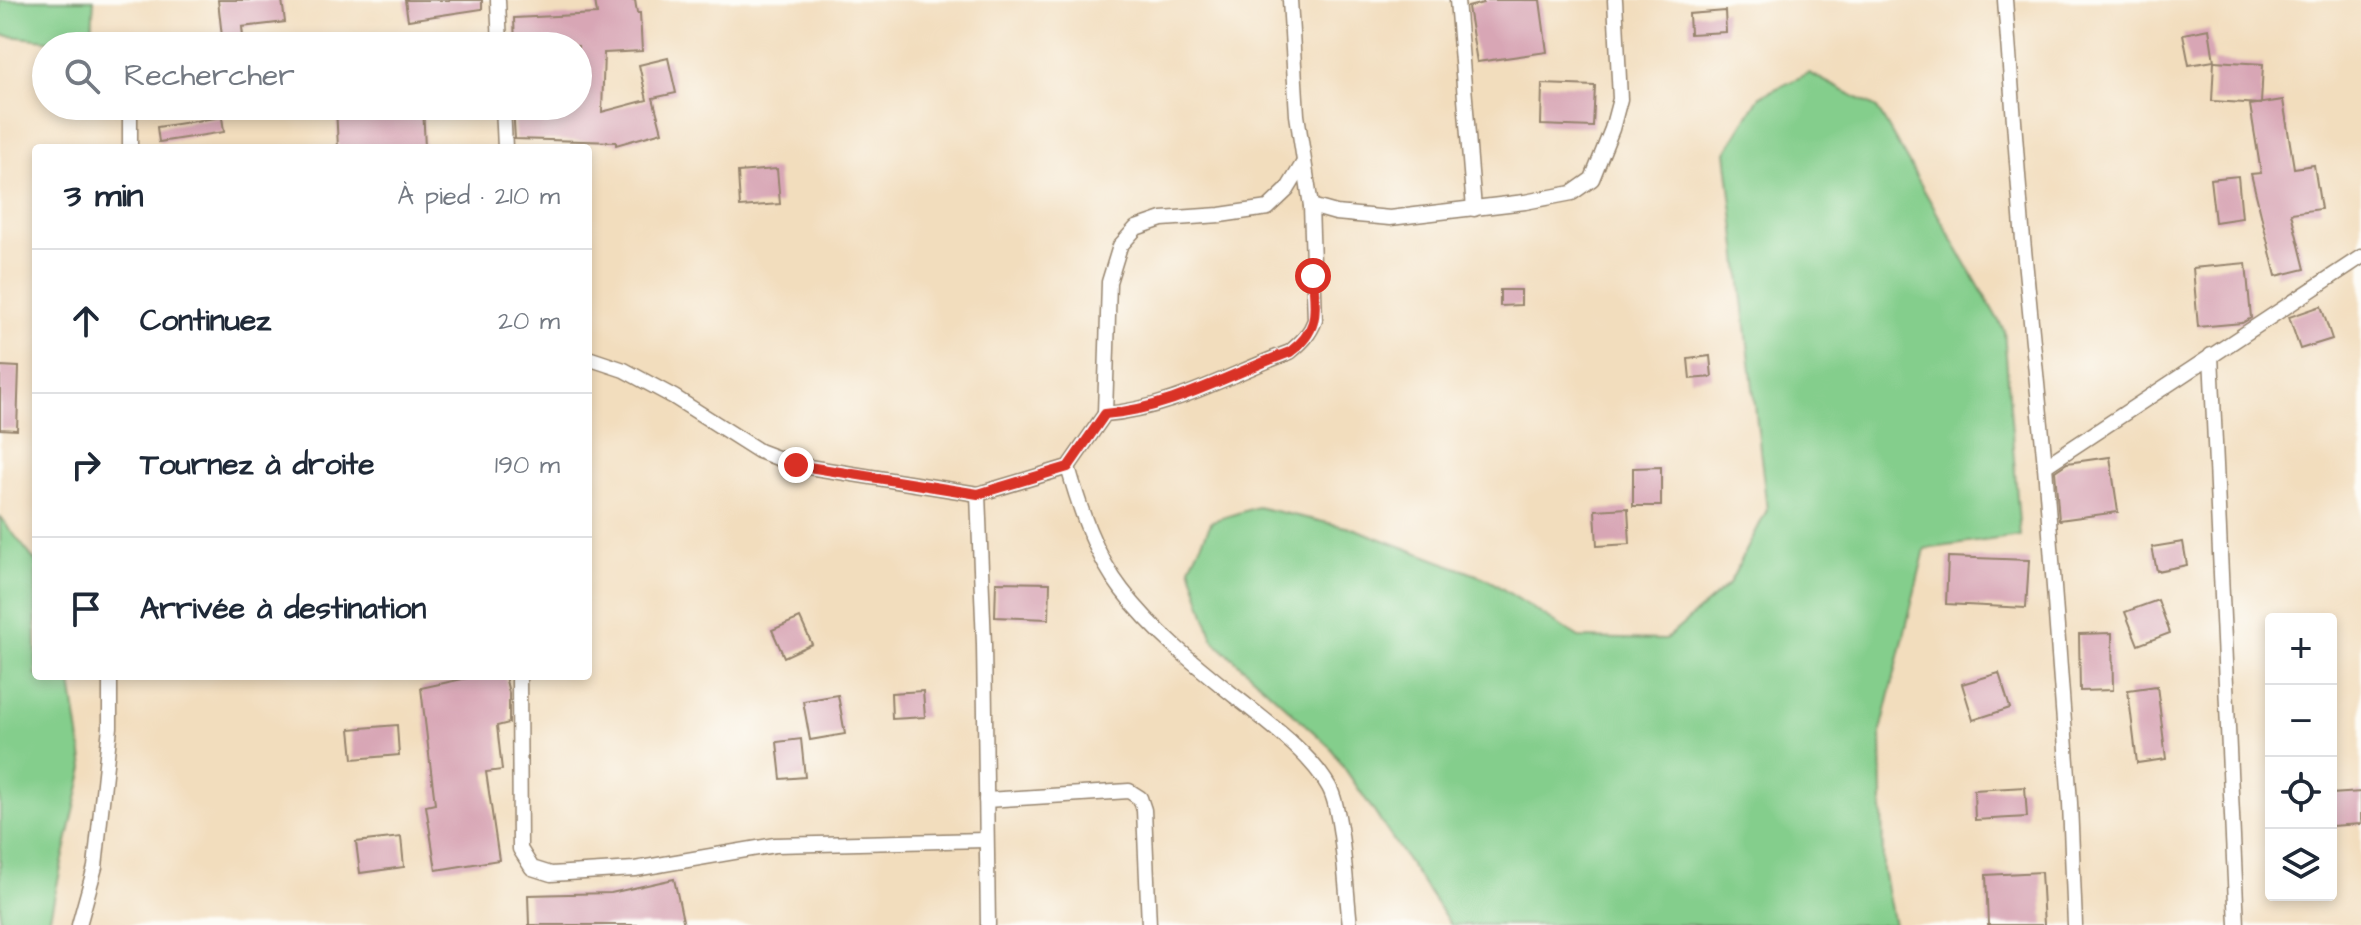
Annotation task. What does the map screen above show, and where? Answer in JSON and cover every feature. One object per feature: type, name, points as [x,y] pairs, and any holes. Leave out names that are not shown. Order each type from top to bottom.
[{"type":"street","points":[[498,0],[499,32]]},
{"type":"street","points":[[1105,414],[1134,412],[1173,399],[1290,352],[1310,333],[1315,320],[1311,206],[1297,115],[1290,0]]},
{"type":"street","points":[[1457,0],[1474,209]]},
{"type":"street","points":[[1311,206],[1336,213],[1390,218],[1474,209],[1572,193],[1592,179],[1620,99],[1615,0]]},
{"type":"street","points":[[2005,0],[2023,243],[2045,466],[2070,803],[2075,925]]},
{"type":"street","points":[[130,120],[130,144]]},
{"type":"street","points":[[504,120],[505,144]]},
{"type":"street","points":[[592,359],[624,370],[674,397],[759,451],[796,465],[978,494],[1068,467],[1105,414],[1109,282],[1120,246],[1136,228],[1162,219],[1268,208],[1287,190],[1304,162]]},
{"type":"street","points":[[2045,466],[2361,257]]},
{"type":"street","points":[[2211,355],[2237,925]]},
{"type":"street","points":[[1068,467],[1091,536],[1120,588],[1198,666],[1273,727],[1330,788],[1336,808],[1350,925]]},
{"type":"street","points":[[978,494],[988,925]]},
{"type":"street","points":[[79,925],[95,867],[110,727],[110,680]]},
{"type":"street","points":[[519,680],[520,849],[532,868],[551,874],[635,869],[775,845],[985,840]]},
{"type":"street","points":[[986,800],[1129,791],[1140,798],[1144,810],[1149,925]]},
{"type":"green space","points":[[0,0],[94,0],[92,32],[32,32],[32,39],[0,35]]},
{"type":"green space","points":[[1809,73],[1877,108],[2004,330],[2020,536],[1925,549],[1881,731],[1883,870],[1894,925],[1451,925],[1330,747],[1213,640],[1190,567],[1212,521],[1257,507],[1355,529],[1487,579],[1579,638],[1665,640],[1729,584],[1767,510],[1726,152],[1760,96]]},
{"type":"green space","points":[[0,517],[32,557],[32,680],[71,680],[84,768],[48,925],[0,925]]},
{"type":"building","points":[[218,0],[282,0],[285,22],[242,27],[243,32],[221,32]]},
{"type":"building","points":[[405,0],[482,0],[482,9],[408,20]]},
{"type":"building","points":[[595,0],[635,0],[637,13],[640,13],[642,51],[604,53],[602,112],[647,100],[639,65],[668,58],[676,93],[653,98],[662,132],[616,145],[616,142],[515,139],[514,120],[592,120],[592,32],[514,32],[514,18],[597,14]]},
{"type":"building","points":[[1483,0],[1540,0],[1547,52],[1477,62],[1468,7],[1483,3]]},
{"type":"building","points":[[1725,11],[1726,32],[1690,34],[1689,14]]},
{"type":"building","points":[[2209,29],[2214,61],[2189,65],[2183,34]]},
{"type":"building","points":[[2214,61],[2263,64],[2261,104],[2212,101]]},
{"type":"building","points":[[1542,84],[1595,86],[1593,127],[1541,125]]},
{"type":"building","points":[[2283,100],[2294,168],[2314,165],[2321,209],[2291,213],[2305,269],[2276,276],[2251,174],[2261,173],[2250,105]]},
{"type":"building","points":[[222,120],[224,132],[159,142],[157,127]]},
{"type":"building","points":[[337,120],[424,120],[425,144],[338,144]]},
{"type":"building","points":[[777,169],[780,204],[740,207],[738,172]]},
{"type":"building","points":[[2238,176],[2242,218],[2215,222],[2210,179]]},
{"type":"building","points":[[2246,263],[2251,318],[2242,323],[2198,327],[2193,268]]},
{"type":"building","points":[[1500,290],[1521,290],[1521,305],[1500,306]]},
{"type":"building","points":[[2321,306],[2332,339],[2300,349],[2289,317]]},
{"type":"building","points":[[1710,356],[1712,377],[1690,379],[1688,359]]},
{"type":"building","points":[[0,366],[19,367],[17,430],[0,429]]},
{"type":"building","points":[[2110,457],[2118,512],[2059,520],[2055,471],[2067,463]]},
{"type":"building","points":[[1661,467],[1661,506],[1633,506],[1633,468]]},
{"type":"building","points":[[1628,508],[1630,544],[1597,546],[1595,510]]},
{"type":"building","points":[[2183,542],[2187,565],[2157,571],[2152,547]]},
{"type":"building","points":[[1948,557],[2029,560],[2026,608],[1946,604]]},
{"type":"building","points":[[996,582],[1050,583],[1049,619],[995,617]]},
{"type":"building","points":[[2158,600],[2170,633],[2138,645],[2125,612]]},
{"type":"building","points":[[800,618],[812,644],[784,657],[772,630]]},
{"type":"building","points":[[2112,633],[2113,690],[2080,691],[2079,634]]},
{"type":"building","points":[[1999,673],[2010,708],[1973,720],[1962,684]]},
{"type":"building","points":[[458,680],[506,680],[509,723],[497,726],[502,770],[486,772],[499,860],[436,870],[426,806],[435,804],[421,688]]},
{"type":"building","points":[[2157,686],[2166,759],[2137,763],[2128,690]]},
{"type":"building","points":[[923,691],[925,717],[892,719],[891,693]]},
{"type":"building","points":[[838,695],[845,734],[810,740],[803,701]]},
{"type":"building","points":[[397,725],[399,755],[353,759],[350,729]]},
{"type":"building","points":[[801,739],[805,777],[781,779],[777,742]]},
{"type":"building","points":[[2025,787],[2027,817],[1975,820],[1974,790]]},
{"type":"building","points":[[2361,792],[2361,824],[2337,826],[2337,794]]},
{"type":"building","points":[[401,837],[404,867],[360,873],[356,842]]},
{"type":"building","points":[[2041,872],[2044,925],[1988,925],[1986,875]]},
{"type":"building","points":[[674,879],[684,925],[529,925],[528,895],[611,893]]},
{"type":"route","points":[[796,465],[978,494],[1068,467],[1105,414],[1134,412],[1173,399],[1290,352],[1301,344],[1315,320],[1313,276]]}]
